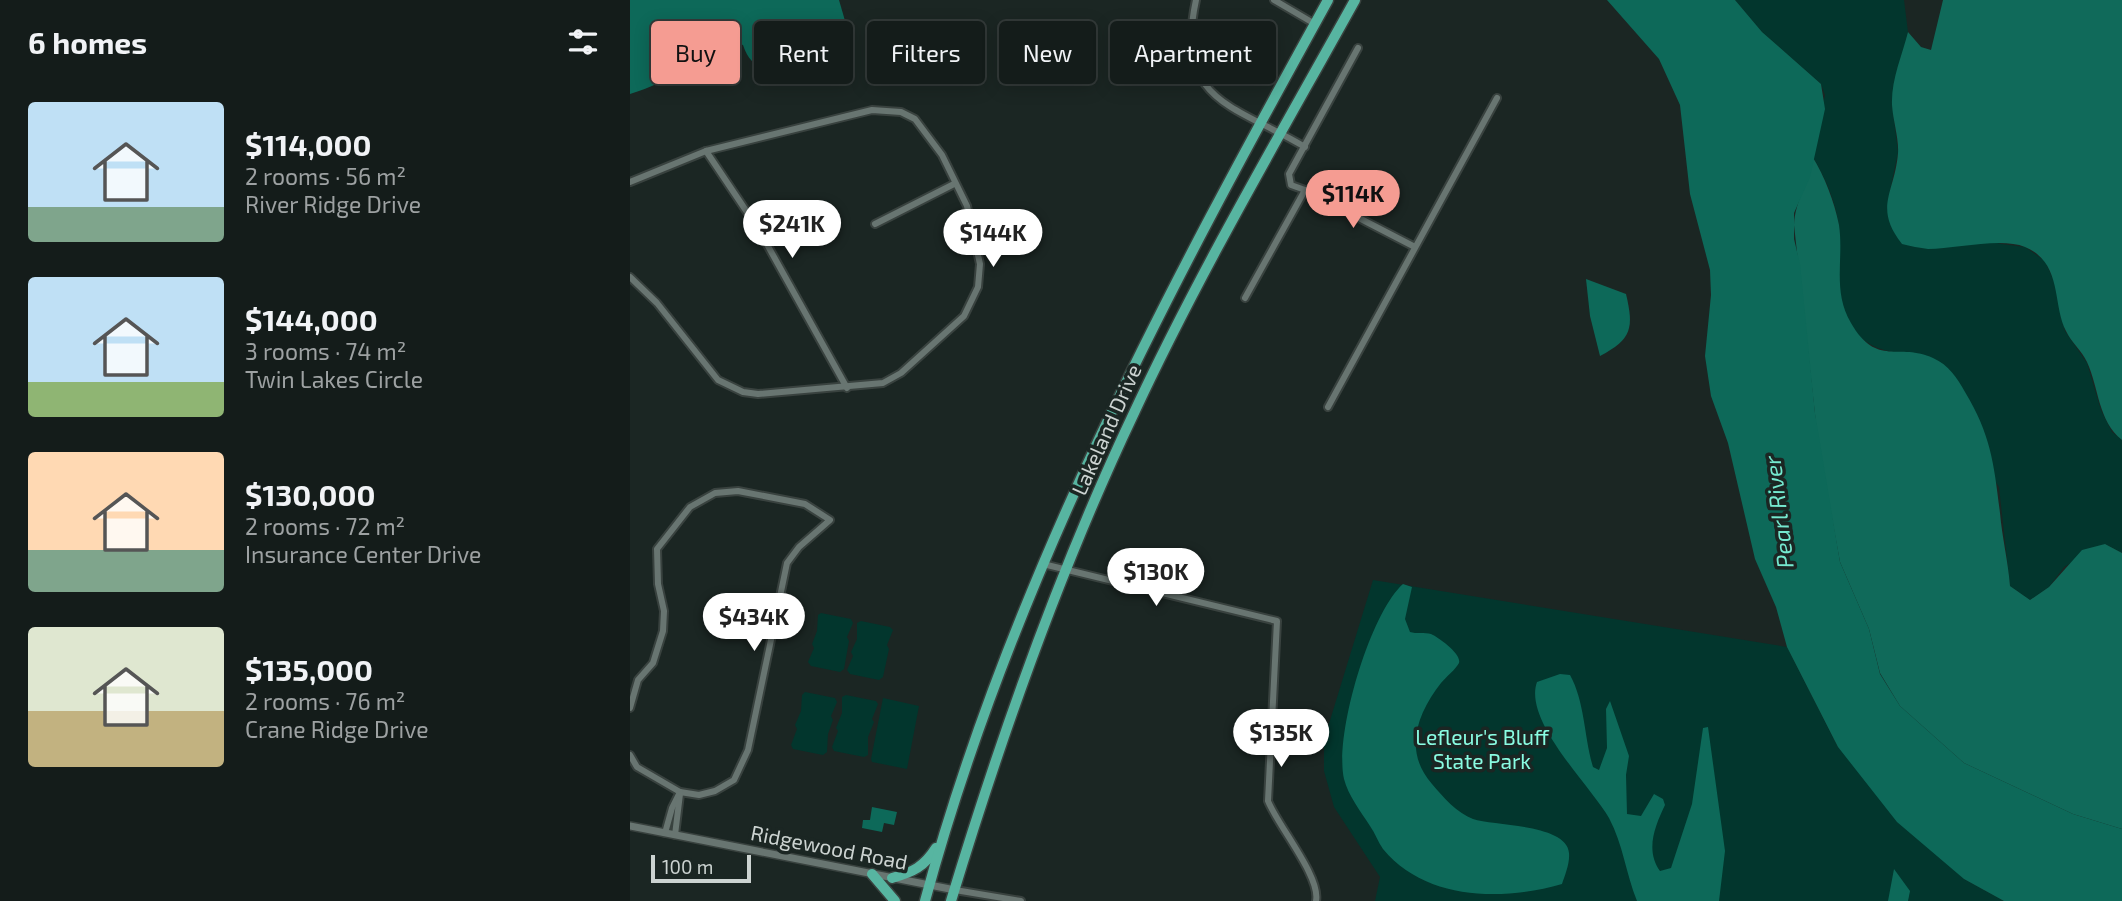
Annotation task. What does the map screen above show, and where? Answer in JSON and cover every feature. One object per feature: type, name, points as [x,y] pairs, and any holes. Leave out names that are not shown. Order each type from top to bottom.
[{"type":"highway","name":"Lakeland Drive","points":[[925,901],[942,838],[985,710],[1043,564],[1154,321],[1218,198],[1328,0]]},
{"type":"highway","name":"Lakeland Drive","points":[[951,901],[993,769],[1067,569],[1106,474],[1174,330],[1236,212],[1355,0]]},
{"type":"highway","points":[[892,878],[923,866],[942,838]]},
{"type":"highway","points":[[872,874],[895,901]]},
{"type":"street","points":[[1196,0],[1189,34],[1205,89],[1231,108],[1306,147]]},
{"type":"street","points":[[1274,0],[1315,24]]},
{"type":"street","points":[[1358,48],[1289,174],[1291,185],[1413,246]]},
{"type":"street","points":[[1328,407],[1413,246],[1497,98]]},
{"type":"street","points":[[630,182],[706,151],[764,134],[885,109],[915,119],[942,155],[967,206],[980,264],[974,301],[964,316],[901,373],[883,383],[758,394],[730,387],[718,380],[657,303],[630,277]]},
{"type":"street","points":[[706,151],[776,260],[847,388]]},
{"type":"street","points":[[875,223],[954,184]]},
{"type":"street","points":[[1245,298],[1305,190]]},
{"type":"street","points":[[630,708],[638,681],[653,663],[663,631],[664,611],[658,584],[657,549],[690,507],[715,493],[738,491],[805,504],[830,520],[799,547],[788,563],[748,750],[734,780],[715,791],[699,795],[680,792],[637,766],[630,755]]},
{"type":"street","points":[[1043,564],[1123,586],[1277,621],[1268,801],[1277,823],[1310,872],[1316,901]]},
{"type":"street","points":[[665,833],[680,792]]},
{"type":"street","points":[[675,835],[681,810],[680,792]]},
{"type":"street","name":"Ridgewood Road","points":[[630,826],[929,886],[1021,901]]},
{"type":"green space","points":[[1735,0],[1904,0],[1908,32],[1892,104],[1898,152],[1888,201],[2001,244],[2025,247],[2045,261],[2055,283],[2065,331],[2087,363],[2101,410],[2112,432],[2122,440],[2122,553],[2105,544],[2064,567],[2049,587],[2030,600],[2010,586],[1999,487],[1909,353],[1892,352],[1866,341],[1848,321],[1843,308],[1838,276],[1838,218],[1829,190],[1812,156],[1825,95],[1821,84],[1762,32]]},
{"type":"green space","name":"Lefleur's Bluff State Park","points":[[1373,580],[1787,647],[1838,747],[1964,879],[2004,901],[1375,901],[1380,877],[1334,807],[1324,771],[1324,740]]},
{"type":"green space","points":[[821,613],[851,619],[853,623],[847,637],[849,641],[844,669],[840,672],[811,666],[808,662],[814,648],[812,644],[817,631],[818,615]]},
{"type":"green space","points":[[861,621],[893,630],[887,645],[889,649],[883,677],[879,680],[850,674],[847,670],[857,639],[857,623]]},
{"type":"green space","points":[[805,692],[835,698],[837,702],[831,716],[833,720],[828,734],[827,752],[823,755],[793,749],[791,745],[801,711],[802,695]]},
{"type":"green space","points":[[846,695],[876,701],[878,704],[868,737],[868,755],[864,757],[834,751],[832,747],[842,713],[842,697]]},
{"type":"green space","points":[[883,698],[919,706],[907,769],[872,762]]},
{"type":"shaded area","points":[[1943,0],[2122,0],[2122,440],[2108,423],[2087,362],[2068,335],[2062,320],[2051,273],[2037,254],[2025,247],[2004,243],[1928,249],[1902,244],[1893,231],[1887,209],[1898,153],[1892,105],[1895,77],[1908,32],[1921,47],[1931,50]]},
{"type":"shaded area","points":[[1812,156],[1825,181],[1837,216],[1840,287],[1845,311],[1851,323],[1861,337],[1879,350],[1921,354],[1944,364],[1959,382],[1981,422],[1993,465],[2010,586],[2030,600],[2049,587],[2082,550],[2105,544],[2122,553],[2122,829],[2073,814],[1964,763],[1900,706],[1880,673],[1869,629],[1840,562],[1818,441],[1794,225]]},
{"type":"water","points":[[630,0],[839,0],[845,21],[754,21],[754,62],[740,44],[740,21],[651,21],[651,84],[655,84],[630,94]]},
{"type":"water","name":"Pearl River","points":[[1607,0],[1735,0],[1762,32],[1821,84],[1825,109],[1810,177],[1794,213],[1794,239],[1800,264],[1815,413],[1840,562],[1869,629],[1880,674],[1900,706],[1964,763],[2073,814],[2122,829],[2122,901],[2004,901],[1964,879],[1897,822],[1838,747],[1787,647],[1776,607],[1755,559],[1728,443],[1711,396],[1705,356],[1711,295],[1710,270],[1690,194],[1680,105],[1659,59]]},
{"type":"water","points":[[1586,279],[1626,294],[1630,316],[1630,324],[1624,338],[1600,356],[1590,316]]},
{"type":"water","points":[[1403,584],[1412,587],[1405,619],[1410,632],[1429,633],[1449,646],[1459,659],[1458,665],[1441,683],[1425,707],[1420,720],[1416,746],[1423,771],[1456,809],[1473,819],[1543,831],[1556,836],[1565,844],[1569,853],[1562,884],[1539,890],[1491,894],[1466,892],[1421,879],[1401,866],[1383,849],[1352,797],[1344,779],[1342,759],[1344,734],[1357,676],[1378,621]]},
{"type":"water","points":[[1560,674],[1570,675],[1575,685],[1593,767],[1599,770],[1607,748],[1606,709],[1610,701],[1629,756],[1626,775],[1627,814],[1641,816],[1654,794],[1663,799],[1665,805],[1652,846],[1655,863],[1660,871],[1671,868],[1692,804],[1703,728],[1708,727],[1725,851],[1719,901],[1637,901],[1618,838],[1609,818],[1561,752],[1540,715],[1535,698],[1537,682]]},
{"type":"water","points":[[872,807],[897,812],[894,825],[884,823],[882,832],[862,828],[863,820],[870,820]]},
{"type":"water","points":[[1894,869],[1910,891],[1908,901],[1888,901]]}]
